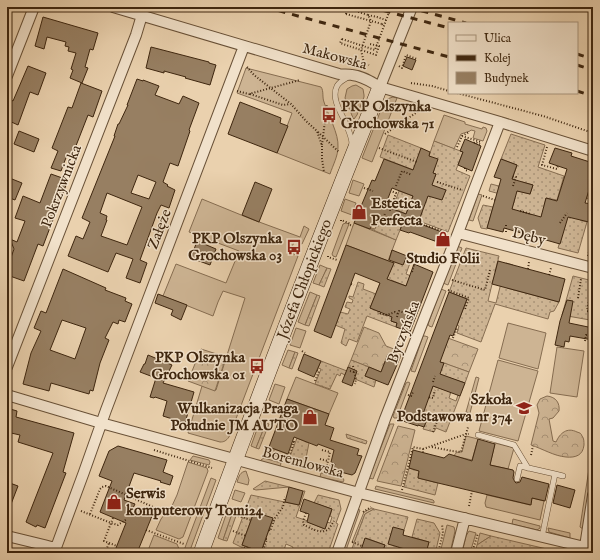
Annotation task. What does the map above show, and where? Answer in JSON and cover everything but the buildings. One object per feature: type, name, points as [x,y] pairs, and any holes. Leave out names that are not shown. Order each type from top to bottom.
[{"type":"street","points":[[7,76],[34,7]]},
{"type":"street","name":"Makowska","points":[[114,7],[339,74],[352,75],[369,80],[380,87],[593,151]]},
{"type":"street","name":"Józefa Chłopickiego","points":[[201,553],[346,155],[380,87],[412,7]]},
{"type":"street","name":"Pokrzywnicka","points":[[7,367],[136,35],[142,15]]},
{"type":"street","name":"Załęże","points":[[54,551],[84,472],[108,402],[244,46]]},
{"type":"street","name":"Byczyńska","points":[[337,553],[385,419],[500,122]]},
{"type":"street","name":"Dęby","points":[[458,233],[593,268]]},
{"type":"street","name":"Boremlowska","points":[[7,395],[101,423],[359,493],[587,549]]},
{"type":"street","points":[[587,549],[593,495]]},
{"type":"street","points":[[456,553],[465,518]]},
{"type":"street","points":[[7,536],[44,545],[54,551]]},
{"type":"lane","points":[[346,155],[353,146],[352,139],[336,99],[336,94],[338,85],[352,75]]},
{"type":"lane","points":[[478,435],[514,445],[528,468]]},
{"type":"lane","points":[[517,479],[520,466],[563,476]]},
{"type":"lane","points":[[542,537],[555,474]]},
{"type":"path","points":[[344,7],[386,20]]},
{"type":"path","points":[[377,45],[370,44],[379,46],[376,55],[340,43],[342,39],[375,50],[377,45],[384,26],[386,20],[391,7]]},
{"type":"path","points":[[347,8],[346,14],[382,24],[384,26]]},
{"type":"path","points":[[368,15],[371,21],[361,50],[364,63],[369,65]]},
{"type":"path","points":[[401,67],[402,68],[406,55],[417,59]]},
{"type":"path","points":[[246,65],[254,75],[291,104],[323,137],[346,155]]},
{"type":"path","points":[[249,94],[300,80]]},
{"type":"path","points":[[406,85],[410,83],[432,86],[448,91]]},
{"type":"path","points":[[236,91],[283,105],[291,104]]},
{"type":"path","points":[[461,94],[543,116],[593,133]]},
{"type":"path","points":[[324,172],[322,146],[327,104]]},
{"type":"path","points":[[385,134],[425,107]]},
{"type":"path","points":[[522,115],[523,111]]},
{"type":"path","points":[[317,131],[322,146]]},
{"type":"path","points":[[457,147],[462,136],[469,132]]},
{"type":"path","points":[[462,136],[481,143],[474,143]]},
{"type":"path","points":[[547,145],[542,165],[557,169],[558,166]]},
{"type":"path","points":[[379,148],[417,162],[418,161]]},
{"type":"path","points":[[465,168],[465,170],[471,172]]},
{"type":"path","points":[[396,186],[402,171],[412,175]]},
{"type":"path","points":[[513,176],[516,177],[513,186]]},
{"type":"path","points":[[436,182],[464,191]]},
{"type":"path","points":[[364,188],[373,191]]},
{"type":"path","points":[[386,204],[389,205],[388,209],[390,210],[396,193],[391,191]]},
{"type":"path","points":[[486,197],[495,200]]},
{"type":"path","points":[[520,211],[532,214],[531,215]]},
{"type":"path","points":[[374,221],[382,224],[385,213]]},
{"type":"path","points":[[560,223],[567,213]]},
{"type":"path","points":[[338,228],[341,220],[351,225]]},
{"type":"path","points":[[409,220],[448,233]]},
{"type":"path","points":[[506,224],[506,232]]},
{"type":"path","points":[[588,256],[593,234]]},
{"type":"path","points":[[330,250],[328,257],[337,260]]},
{"type":"path","points":[[412,272],[416,262]]},
{"type":"path","points":[[528,269],[529,264]]},
{"type":"path","points":[[452,280],[485,290],[490,270]]},
{"type":"path","points":[[549,275],[550,270]]},
{"type":"path","points":[[578,298],[582,280]]},
{"type":"path","points":[[591,312],[587,311],[593,281]]},
{"type":"path","points":[[448,290],[469,298],[465,309],[464,308]]},
{"type":"path","points":[[397,317],[399,310],[417,317]]},
{"type":"path","points":[[379,311],[379,313],[387,316],[395,312],[398,314]]},
{"type":"path","points":[[453,338],[457,328],[456,327]]},
{"type":"path","points":[[585,341],[587,335]]},
{"type":"path","points":[[353,366],[356,379],[355,384]]},
{"type":"path","points":[[315,381],[319,371],[317,370]]},
{"type":"path","points":[[350,371],[354,372]]},
{"type":"path","points":[[433,382],[435,376]]},
{"type":"path","points":[[429,397],[433,398],[436,390]]},
{"type":"path","points":[[408,395],[411,396],[413,392]]},
{"type":"path","points":[[401,412],[408,415]]},
{"type":"path","points":[[433,432],[439,416]]},
{"type":"path","points":[[431,447],[452,452],[461,452],[468,427]]},
{"type":"path","points":[[402,490],[413,447],[423,451],[466,434]]},
{"type":"path","points":[[287,462],[293,442]]},
{"type":"path","points":[[148,448],[212,468]]},
{"type":"path","points":[[322,450],[330,452],[327,465],[331,464],[329,473]]},
{"type":"path","points":[[320,459],[328,461]]},
{"type":"path","points":[[91,515],[100,489],[106,486],[162,511]]},
{"type":"path","points":[[469,506],[472,491]]},
{"type":"path","points":[[269,530],[270,531],[275,518],[283,507],[285,497]]},
{"type":"path","points":[[362,512],[377,505]]},
{"type":"path","points":[[84,511],[118,525],[128,519]]},
{"type":"path","points":[[306,513],[303,521],[304,525],[311,529],[321,531],[327,530],[336,522],[331,520]]},
{"type":"path","points":[[238,516],[251,520]]},
{"type":"path","points":[[113,518],[104,541],[117,546]]},
{"type":"path","points":[[438,553],[443,533],[442,521]]},
{"type":"path","points":[[311,529],[312,524]]},
{"type":"path","points":[[146,530],[184,544]]},
{"type":"path","points":[[472,553],[478,530]]},
{"type":"path","points":[[233,531],[246,536]]},
{"type":"path","points":[[244,546],[242,550],[245,547],[261,553],[266,539]]},
{"type":"path","points":[[105,553],[108,543]]},
{"type":"path","points":[[354,543],[362,546]]},
{"type":"green space","points":[[246,68],[321,87],[324,102],[338,142],[337,154],[330,174],[277,153],[292,113],[237,93]]},
{"type":"green space","points":[[356,85],[363,89],[364,97],[354,119],[345,98],[347,89]]},
{"type":"green space","points":[[393,97],[397,98],[372,162],[362,158],[384,102]]},
{"type":"green space","points":[[444,115],[465,122],[465,124],[482,129],[483,127],[486,128],[487,131],[483,141],[473,138],[475,131],[471,130],[461,134],[454,149],[434,141]]},
{"type":"green space","points":[[511,134],[545,145],[538,167],[564,176],[557,200],[546,198],[544,206],[583,208],[580,220],[587,222],[578,253],[558,248],[565,225],[511,212],[515,198],[489,191],[491,184],[530,194],[533,185],[522,182],[520,186],[511,183],[517,165],[501,159]]},
{"type":"green space","points":[[388,135],[421,148],[416,171],[380,157]]},
{"type":"green space","points":[[434,141],[463,152],[456,170],[470,176],[448,232],[419,221],[422,212],[418,210],[432,176],[435,177],[436,174],[433,173],[429,156]]},
{"type":"green space","points":[[593,177],[593,194],[590,199],[586,198]]},
{"type":"green space","points":[[353,180],[364,184],[359,196],[349,193]]},
{"type":"green space","points":[[399,191],[413,196],[406,214],[398,210],[396,214],[390,212],[394,199],[396,199]]},
{"type":"green space","points":[[478,194],[482,195],[473,221],[469,220]]},
{"type":"green space","points":[[202,199],[300,237],[304,226],[309,229],[302,244],[294,242],[290,252],[298,256],[229,437],[221,442],[188,433],[202,386],[216,390],[245,298],[223,291],[213,316],[163,296],[176,264],[226,283],[238,254],[239,251],[189,232]]},
{"type":"green space","points":[[345,199],[356,203],[352,215],[341,211]]},
{"type":"green space","points":[[483,205],[493,207],[487,229],[481,228],[478,218]]},
{"type":"green space","points":[[381,215],[393,218],[392,221],[402,225],[396,240],[371,229],[375,229]]},
{"type":"green space","points":[[354,223],[396,240],[388,261],[346,245]]},
{"type":"green space","points":[[343,224],[349,224],[336,257],[333,256],[332,254]]},
{"type":"green space","points":[[457,246],[462,248],[448,285],[443,283]]},
{"type":"green space","points":[[466,248],[499,256],[495,272],[501,274],[493,280],[488,301],[496,303],[506,263],[513,265],[507,288],[559,302],[554,311],[550,312],[548,319],[495,304],[481,342],[457,333],[459,326],[457,325],[467,299],[449,292]]},
{"type":"green space","points":[[404,261],[410,263],[406,274],[411,276],[406,286],[391,280],[384,297],[376,294],[384,272],[389,274],[394,262]]},
{"type":"green space","points":[[320,265],[327,268],[319,285],[313,283]]},
{"type":"green space","points":[[327,268],[331,269],[324,287],[319,285]]},
{"type":"green space","points":[[573,276],[593,281],[593,301],[590,320],[562,315]]},
{"type":"green space","points":[[358,282],[364,284],[363,289],[376,294],[370,308],[387,316],[395,313],[391,321],[397,323],[396,327],[367,316],[357,342],[349,339],[346,346],[341,343],[345,329],[335,325],[340,312],[348,314],[350,309],[345,307],[347,302],[352,303],[353,300],[349,298],[349,296],[353,297]]},
{"type":"green space","points":[[441,289],[446,291],[432,327],[428,324]]},
{"type":"green space","points":[[310,292],[317,295],[305,325],[298,322]]},
{"type":"green space","points":[[317,295],[320,296],[309,326],[305,325]]},
{"type":"green space","points":[[508,323],[546,333],[538,369],[499,358]]},
{"type":"green space","points":[[364,327],[379,333],[386,346],[402,352],[400,358],[388,354],[381,372],[351,360]]},
{"type":"green space","points":[[296,328],[306,331],[300,348],[290,345]]},
{"type":"green space","points":[[434,333],[478,349],[469,372],[440,362]]},
{"type":"green space","points":[[423,336],[428,337],[415,372],[411,371]]},
{"type":"green space","points":[[557,347],[584,351],[577,397],[550,393]]},
{"type":"green space","points":[[201,349],[226,357],[215,391],[188,381]]},
{"type":"green space","points":[[288,350],[295,352],[289,368],[282,365]]},
{"type":"green space","points":[[295,352],[298,353],[292,369],[289,368]]},
{"type":"green space","points":[[351,360],[369,367],[365,376],[376,380],[374,387],[348,376],[348,367]]},
{"type":"green space","points":[[498,360],[538,371],[518,441],[479,431]]},
{"type":"green space","points":[[321,361],[347,371],[345,375],[341,373],[340,376],[337,374],[330,389],[315,384],[321,369],[318,368]]},
{"type":"green space","points":[[444,363],[469,372],[465,383],[450,378],[435,378]]},
{"type":"green space","points":[[296,377],[338,393],[329,414],[287,399]]},
{"type":"green space","points":[[476,377],[479,378],[470,413],[466,412]]},
{"type":"green space","points":[[406,383],[410,383],[397,418],[394,418],[393,416]]},
{"type":"green space","points":[[275,384],[285,387],[279,404],[269,400]]},
{"type":"green space","points":[[433,386],[451,392],[449,398],[456,401],[458,395],[460,396],[446,432],[436,428],[434,432],[423,429],[428,417],[421,414]]},
{"type":"green space","points":[[547,396],[555,399],[559,405],[559,411],[553,418],[549,419],[553,441],[556,442],[564,432],[570,430],[580,433],[584,439],[584,445],[581,453],[578,455],[566,457],[553,454],[531,445],[539,413],[537,405],[540,399]]},
{"type":"green space","points":[[260,421],[266,423],[256,448],[251,446]]},
{"type":"green space","points":[[266,423],[269,424],[259,449],[256,448]]},
{"type":"green space","points":[[390,424],[394,424],[373,479],[369,478]]},
{"type":"green space","points":[[398,426],[415,430],[401,486],[377,481]]},
{"type":"green space","points":[[346,434],[367,441],[366,444],[347,438]]},
{"type":"green space","points":[[466,436],[478,439],[472,460],[454,456],[457,452],[462,452]]},
{"type":"green space","points":[[297,438],[309,443],[305,463],[289,459]]},
{"type":"green space","points":[[495,443],[514,448],[508,469],[490,465]]},
{"type":"green space","points":[[593,443],[593,464],[583,529],[580,527]]},
{"type":"green space","points":[[269,447],[288,454],[286,459],[267,453]]},
{"type":"green space","points":[[193,456],[209,460],[209,465],[190,460]]},
{"type":"green space","points":[[264,458],[281,463],[280,467],[260,462]]},
{"type":"green space","points":[[188,462],[207,468],[208,471],[183,537],[179,539],[156,530],[161,519],[169,508],[171,508]]},
{"type":"green space","points":[[409,468],[419,471],[418,478],[438,483],[435,495],[404,487]]},
{"type":"green space","points":[[246,471],[249,480],[248,485],[237,482],[241,473]]},
{"type":"green space","points":[[321,473],[342,477],[344,480],[343,482],[320,477]]},
{"type":"green space","points":[[211,478],[216,480],[189,553],[183,553]]},
{"type":"green space","points":[[265,481],[289,487],[253,489]]},
{"type":"green space","points":[[376,486],[433,500],[434,503],[375,489]]},
{"type":"green space","points":[[235,490],[245,493],[241,502],[232,499]]},
{"type":"green space","points":[[303,491],[305,491],[296,517],[325,529],[327,522],[330,523],[332,509],[314,503],[318,495],[339,500],[341,509],[336,523],[338,524],[328,553],[291,553],[293,547],[286,544],[283,553],[250,553],[233,543],[251,495],[299,505]],"holes":[[[254,512],[273,519],[261,552],[242,545]]]},
{"type":"green space","points":[[487,495],[530,505],[532,498],[544,501],[540,520],[486,507],[485,503]]},
{"type":"green space","points":[[372,508],[374,509],[365,514],[354,543],[352,542],[364,512]]},
{"type":"green space","points":[[228,509],[233,511],[223,540],[218,538]]},
{"type":"green space","points":[[357,509],[360,510],[345,553],[341,553]]},
{"type":"green space","points":[[374,509],[408,517],[397,553],[388,553],[383,551],[385,545],[366,538],[360,553],[351,551],[365,514]]},
{"type":"green space","points":[[233,511],[237,513],[227,541],[223,540]]},
{"type":"green space","points":[[417,519],[434,523],[440,533],[436,550],[427,548],[429,542],[412,537]]},
{"type":"green space","points":[[513,519],[540,526],[540,528],[537,530],[512,524]]},
{"type":"green space","points":[[447,525],[454,527],[455,531],[450,553],[440,553]]},
{"type":"green space","points":[[548,528],[570,533],[570,538],[549,532]]},
{"type":"green space","points":[[469,531],[476,533],[470,553],[462,553],[466,536]]},
{"type":"green space","points":[[480,533],[491,536],[477,545]]},
{"type":"green space","points":[[154,535],[177,544],[179,549],[177,553],[147,553]]},
{"type":"green space","points":[[491,536],[564,553],[475,553],[477,545]]},
{"type":"railway","points":[[265,7],[448,57]]},
{"type":"railway","points":[[370,7],[448,28]]},
{"type":"railway","points":[[408,7],[462,22]]},
{"type":"railway","points":[[578,54],[593,59]]},
{"type":"railway","points":[[578,65],[593,70]]},
{"type":"railway","points":[[578,91],[593,96]]},
{"type":"place","name":"PKP Olszynka Grochowska 71","points":[[329,115]]},
{"type":"place","name":"Estetica Perfecta","points":[[359,212]]},
{"type":"place","name":"Studio Folii","points":[[443,239]]},
{"type":"place","name":"PKP Olszynka Grochowska 03","points":[[294,247]]},
{"type":"place","name":"PKP Olszynka Grochowska 01","points":[[257,366]]},
{"type":"place","name":"Szkoła Podstawowa nr 374","points":[[524,408]]},
{"type":"place","name":"Wulkanizacja Praga Południe JM AUTO","points":[[310,417]]},
{"type":"place","name":"Serwis komputerowy Tomi24","points":[[114,502]]}]
